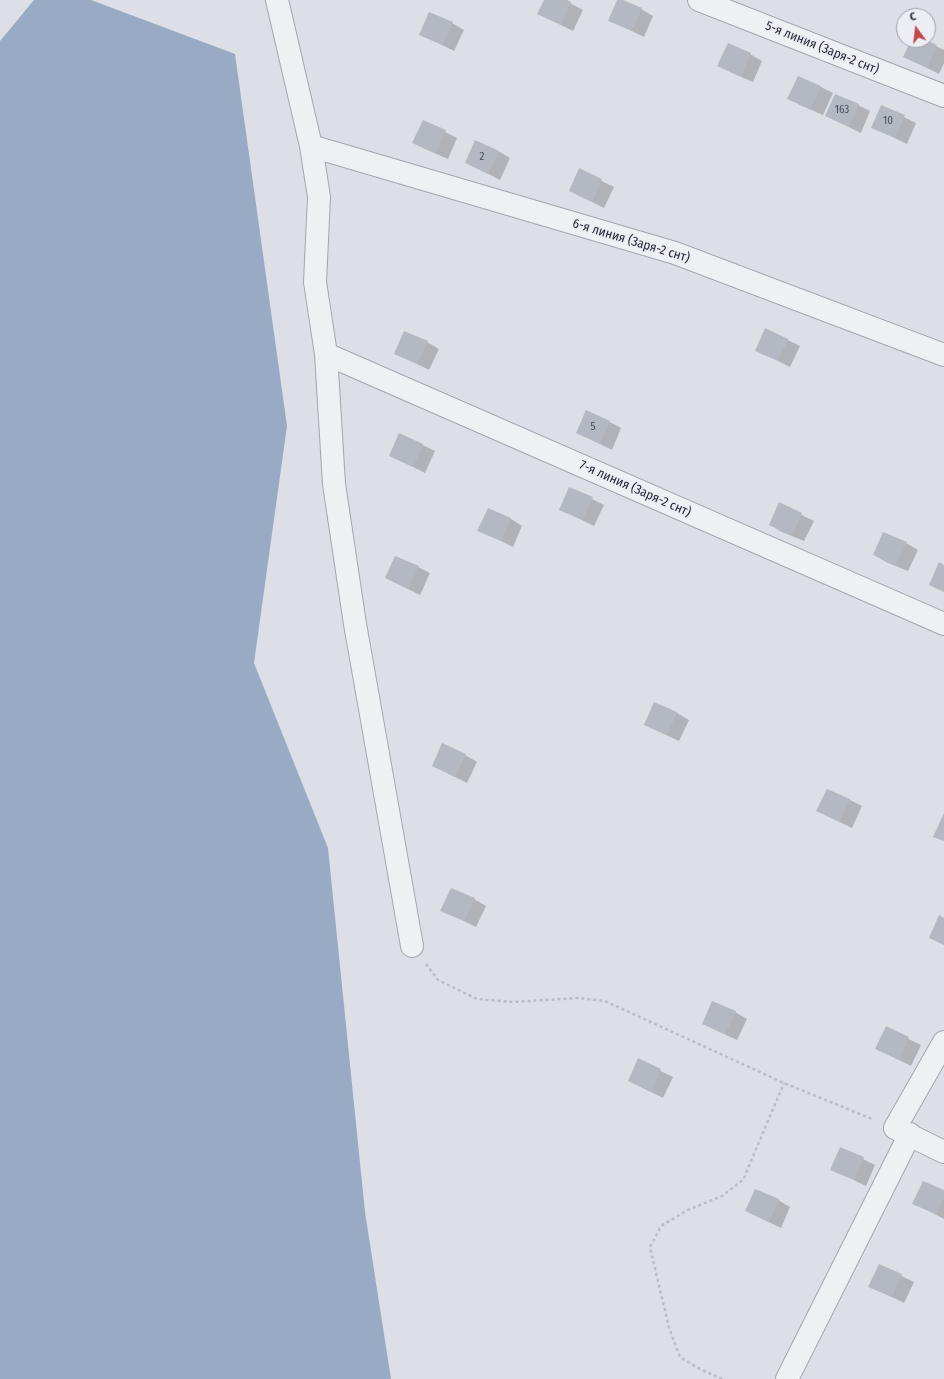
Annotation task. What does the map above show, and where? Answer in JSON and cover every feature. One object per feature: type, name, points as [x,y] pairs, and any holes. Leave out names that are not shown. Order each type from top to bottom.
[{"type":"street","points":[[277,0],[312,146],[319,197],[315,282],[326,354],[334,484],[355,624],[412,946]]},
{"type":"street","name":"5-я линия (Заря-2 снт)","points":[[699,0],[944,96]]},
{"type":"street","name":"6-я линия (Заря-2 снт)","points":[[312,146],[675,253],[944,355]]},
{"type":"street","name":"7-я линия (Заря-2 снт)","points":[[326,354],[944,624]]},
{"type":"street","points":[[787,1379],[944,1042]]},
{"type":"street","points":[[902,1131],[944,1152]]},
{"type":"path","points":[[412,946],[438,980],[477,998],[513,1002],[578,998],[605,1001],[784,1083],[902,1131]]},
{"type":"path","points":[[722,1379],[698,1368],[680,1357],[669,1328],[650,1247],[661,1226],[688,1210],[722,1196],[743,1180],[784,1083]]},
{"type":"water","points":[[34,0],[91,0],[235,54],[287,426],[254,663],[328,848],[365,1212],[391,1379],[0,1379],[0,41]]},
{"type":"building","points":[[544,0],[567,0],[571,2],[561,25],[537,14]]},
{"type":"building","points":[[617,0],[623,0],[642,8],[632,31],[608,21]]},
{"type":"building","points":[[429,12],[453,22],[442,45],[419,35]]},
{"type":"building","points":[[728,43],[751,53],[741,76],[717,66]]},
{"type":"building","points":[[907,48],[936,48],[927,68],[903,57]]},
{"type":"building","points":[[798,76],[821,86],[811,109],[787,99]]},
{"type":"building","points":[[835,94],[859,104],[849,127],[825,116]]},
{"type":"building","points":[[881,105],[905,115],[895,138],[871,128]]},
{"type":"building","points":[[423,120],[446,130],[436,153],[412,143]]},
{"type":"building","points":[[475,140],[499,151],[488,174],[465,163]]},
{"type":"building","points":[[579,168],[602,179],[592,202],[569,191]]},
{"type":"building","points":[[765,328],[788,339],[778,361],[755,351]]},
{"type":"building","points":[[404,331],[428,341],[417,364],[394,354]]},
{"type":"building","points":[[586,410],[610,421],[600,444],[576,433]]},
{"type":"building","points":[[399,433],[423,444],[413,467],[389,456]]},
{"type":"building","points":[[569,487],[593,497],[582,520],[559,510]]},
{"type":"building","points":[[779,502],[802,513],[792,535],[769,525]]},
{"type":"building","points":[[488,508],[511,518],[501,541],[477,531]]},
{"type":"building","points":[[883,532],[907,542],[896,565],[873,555]]},
{"type":"building","points":[[395,556],[419,566],[408,589],[385,578]]},
{"type":"building","points":[[939,562],[944,565],[944,592],[929,585]]},
{"type":"building","points":[[654,702],[677,712],[667,735],[644,725]]},
{"type":"building","points":[[442,743],[466,754],[455,777],[432,766]]},
{"type":"building","points":[[827,789],[850,799],[840,822],[816,811]]},
{"type":"building","points":[[944,813],[944,841],[933,837]]},
{"type":"building","points":[[451,888],[475,898],[464,921],[440,911]]},
{"type":"building","points":[[939,915],[944,918],[944,945],[929,938]]},
{"type":"building","points":[[712,1001],[736,1011],[725,1034],[702,1024]]},
{"type":"building","points":[[886,1026],[909,1037],[899,1060],[875,1049]]},
{"type":"building","points":[[638,1058],[661,1069],[651,1092],[628,1081]]},
{"type":"building","points":[[840,1147],[864,1157],[854,1180],[830,1170]]},
{"type":"building","points":[[923,1181],[944,1190],[944,1197],[936,1214],[912,1204]]},
{"type":"building","points":[[755,1189],[779,1199],[769,1222],[745,1211]]},
{"type":"building","points":[[879,1264],[902,1274],[892,1297],[868,1287]]}]
